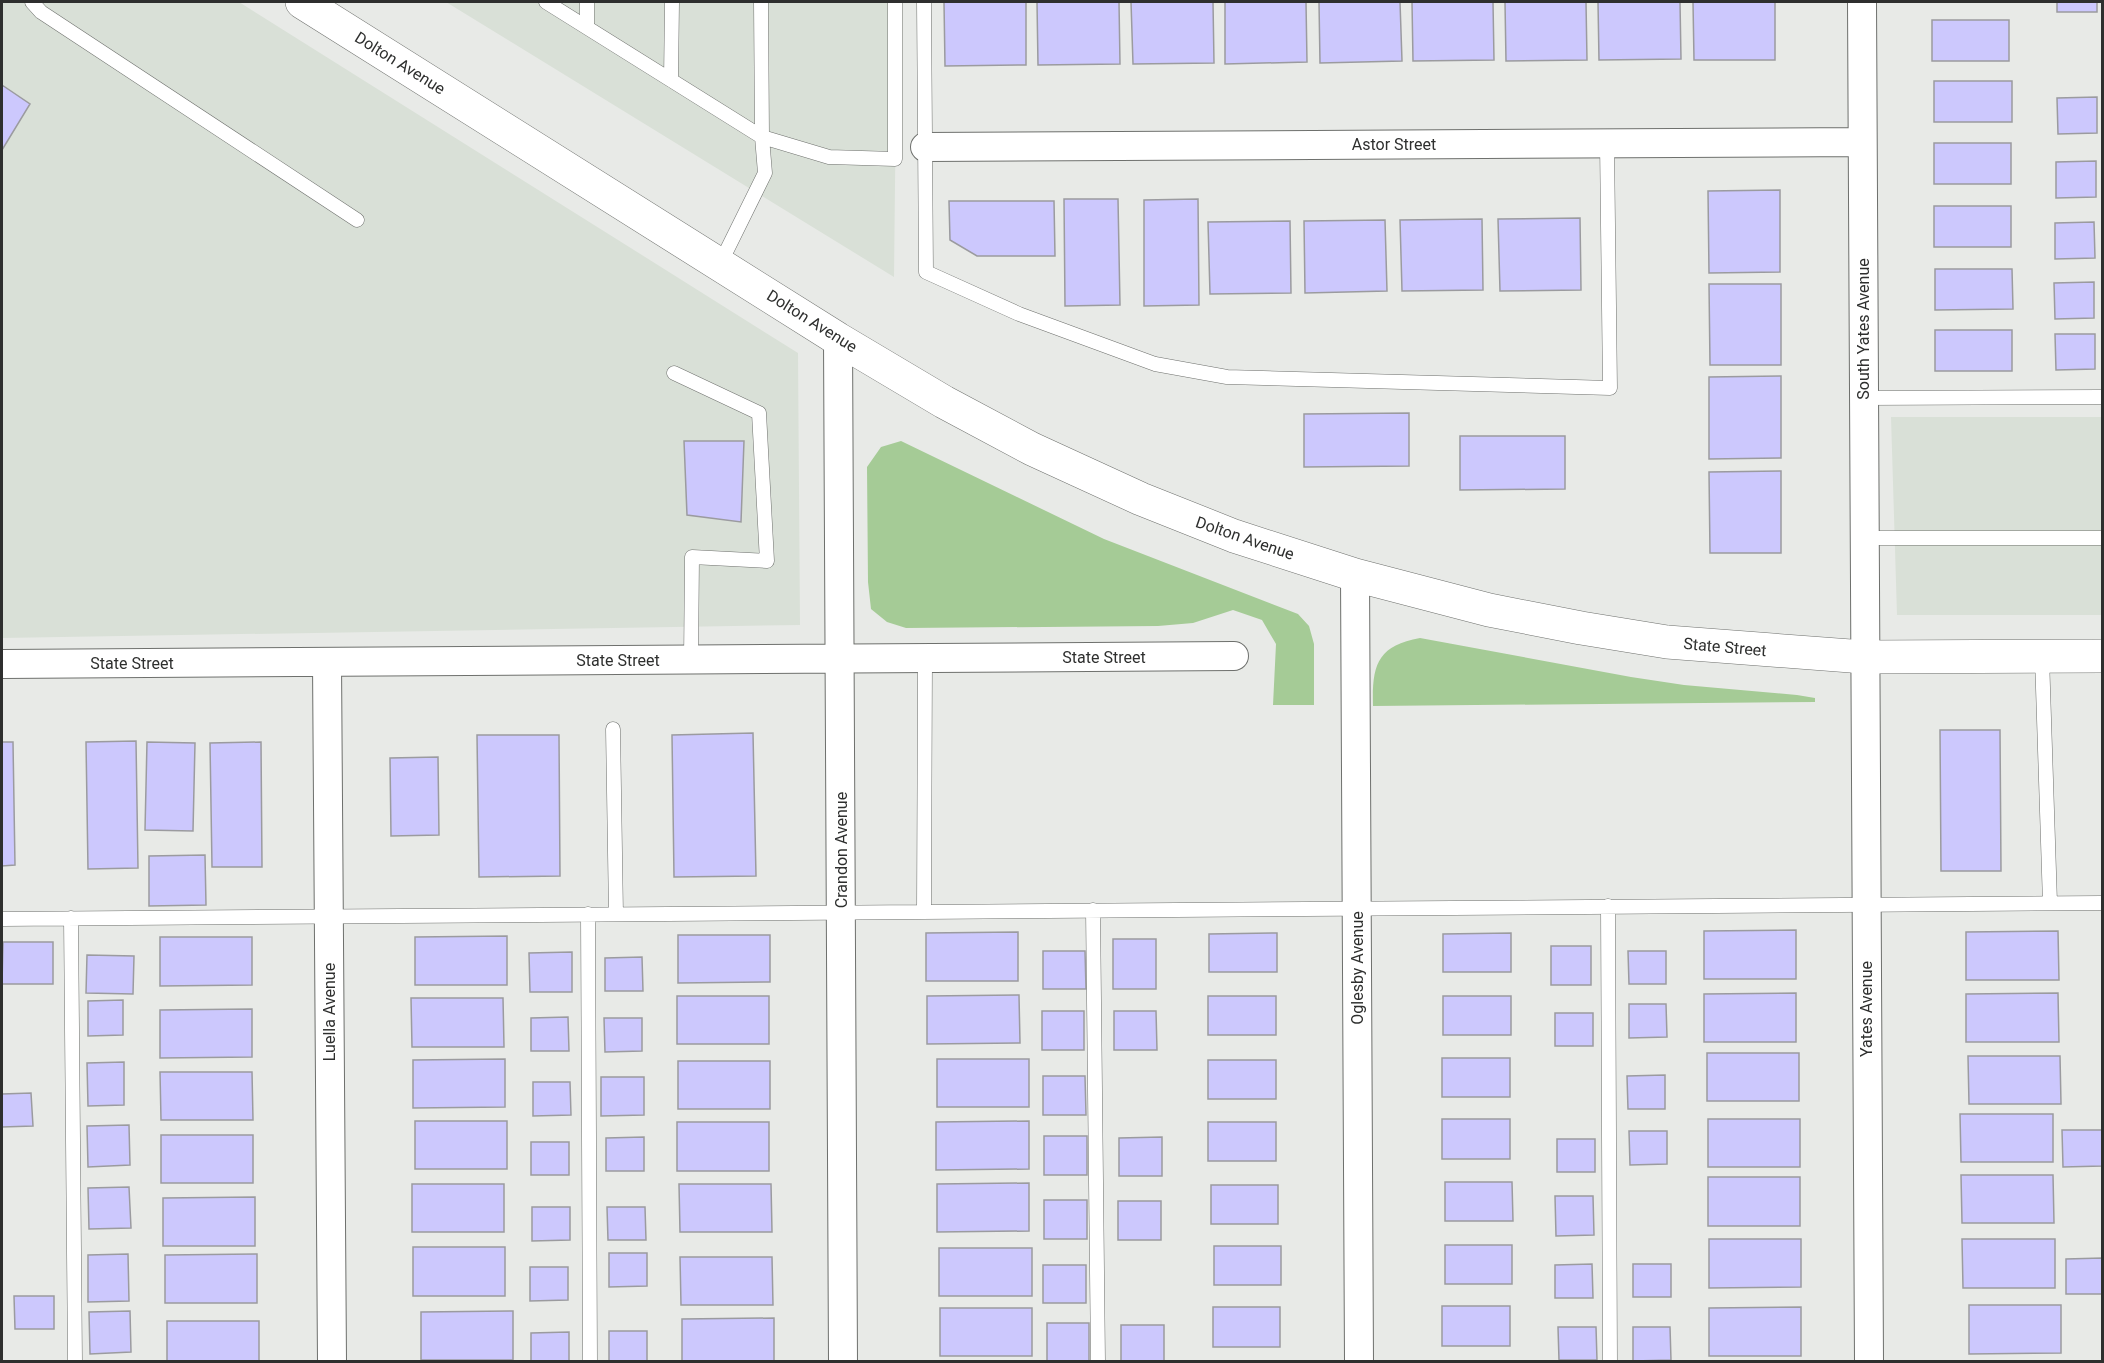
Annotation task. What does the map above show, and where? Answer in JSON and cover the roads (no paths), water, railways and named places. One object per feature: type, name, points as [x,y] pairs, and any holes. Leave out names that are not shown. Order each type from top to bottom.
[{"type":"street","name":"Dolton Avenue","points":[[302,2],[838,339],[944,402],[1043,454],[1141,499],[1234,536],[1355,575]]},
{"type":"street","name":"South Yates Avenue","points":[[1862,2],[1864,657]]},
{"type":"street","name":"Astor Street","points":[[925,147],[1862,142]]},
{"type":"street","name":"Crandon Avenue","points":[[838,339],[843,1362]]},
{"type":"street","name":"State Street","points":[[1355,575],[1489,610],[1667,642],[1864,657],[2103,656]]},
{"type":"street","name":"Oglesby Avenue","points":[[1355,575],[1359,1362]]},
{"type":"street","name":"State Street","points":[[2,664],[1234,656]]},
{"type":"street","name":"Yates Avenue","points":[[1864,657],[1869,1362]]},
{"type":"street","name":"Luella Avenue","points":[[327,662],[332,1362]]},
{"type":"lane","points":[[32,2],[41,12],[357,220]]},
{"type":"lane","points":[[546,2],[762,137],[829,157],[895,159],[895,2]]},
{"type":"lane","points":[[587,2],[587,27]]},
{"type":"lane","points":[[671,80],[672,2]]},
{"type":"lane","points":[[720,264],[765,173],[762,137],[761,2]]},
{"type":"lane","points":[[924,2],[926,272],[1019,314],[1155,364],[1227,377],[1610,388],[1607,143]]},
{"type":"lane","points":[[674,373],[759,412],[767,561],[692,557],[691,660]]},
{"type":"lane","points":[[1863,398],[2103,397]]},
{"type":"lane","points":[[1864,538],[2103,538]]},
{"type":"lane","points":[[2042,656],[2050,903]]},
{"type":"lane","points":[[924,658],[924,912]]},
{"type":"lane","points":[[613,729],[616,914]]},
{"type":"lane","points":[[2,919],[2103,903]]},
{"type":"lane","points":[[1608,906],[1610,1362]]},
{"type":"lane","points":[[1093,910],[1098,1362]]},
{"type":"lane","points":[[588,914],[590,1362]]},
{"type":"lane","points":[[71,918],[75,1362]]}]
